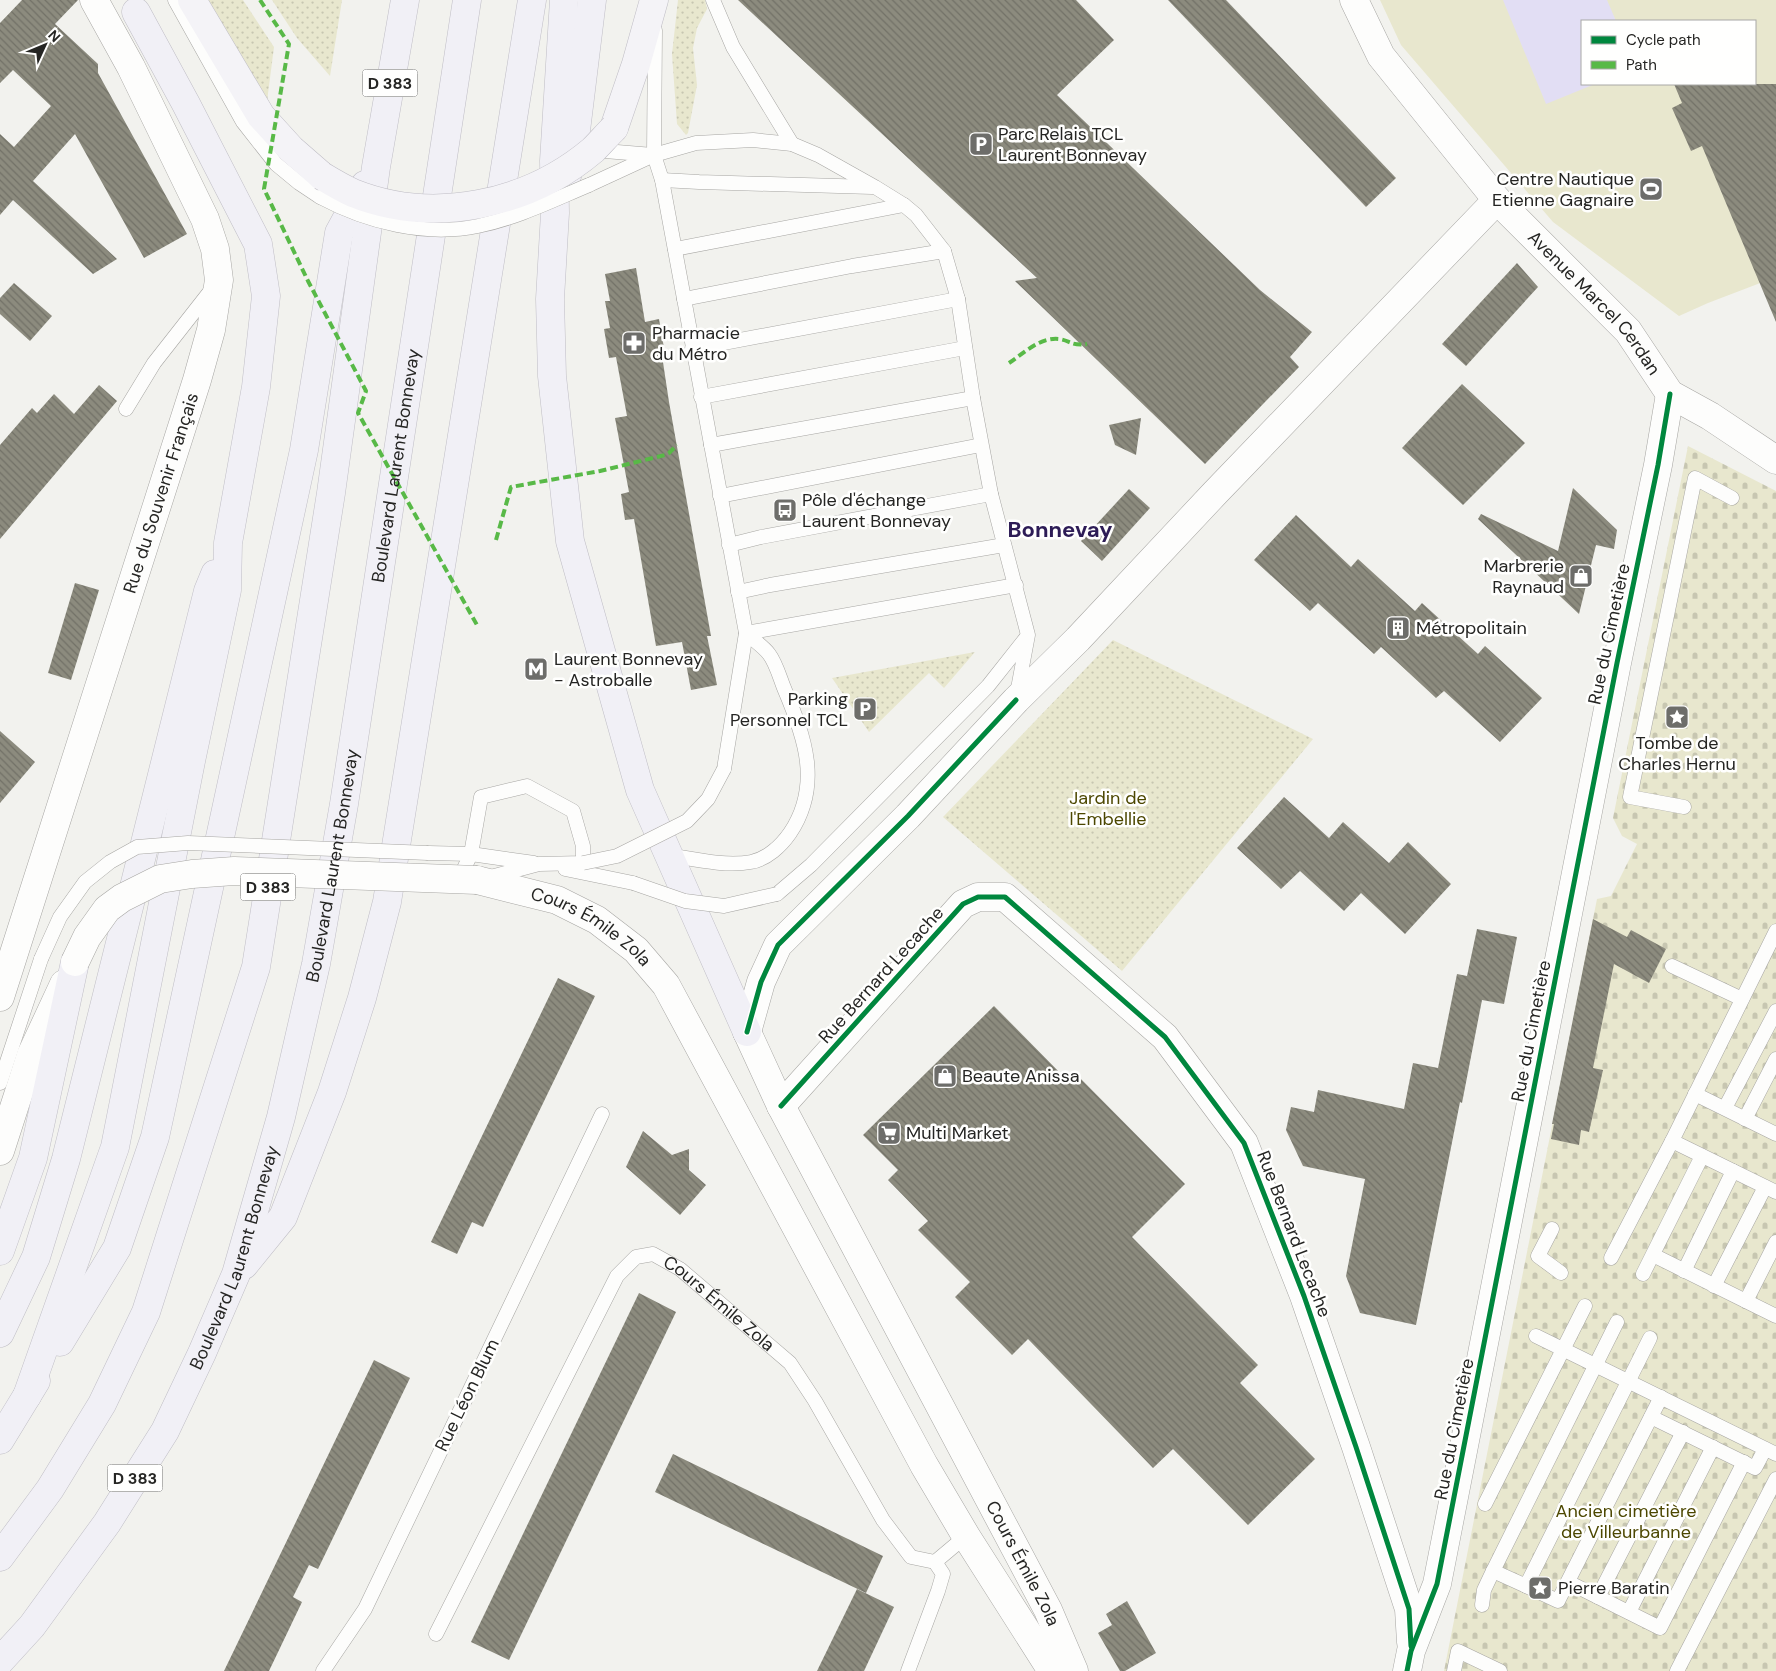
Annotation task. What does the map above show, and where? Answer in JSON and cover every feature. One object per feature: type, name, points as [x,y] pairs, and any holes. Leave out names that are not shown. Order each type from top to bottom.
[{"type":"highway","name":"D 383","points":[[0,1557],[50,1489],[102,1404],[146,1312],[256,967],[331,493],[376,166],[404,0]]},
{"type":"highway","name":"Boulevard Laurent Bonnevay","points":[[0,1661],[32,1626],[107,1523],[165,1430],[202,1353],[236,1274],[281,1117],[316,964],[344,804],[467,0]]},
{"type":"highway","points":[[236,1274],[283,1217],[332,1092],[362,998],[387,902],[532,0]]},
{"type":"highway","points":[[564,0],[554,161],[555,213],[550,299],[552,376],[570,540],[640,790],[747,1032]]},
{"type":"highway","points":[[555,213],[573,155],[592,0]]},
{"type":"highway","points":[[27,1396],[115,1147],[191,761],[227,590],[228,542],[256,387],[266,296],[258,244],[186,104],[132,6]]},
{"type":"highway","points":[[0,1440],[117,1248],[155,1137],[304,450],[339,233],[376,166]]},
{"type":"highway","points":[[0,1332],[36,1257],[66,1159],[208,591],[228,542]]},
{"type":"highway","points":[[0,1251],[33,1158],[75,962]]},
{"type":"main road","points":[[192,0],[261,116],[321,187],[352,192],[382,202],[411,208],[447,209],[506,198],[564,170],[593,150],[614,128],[655,0]]},
{"type":"street","name":"Rue du Souvenir Français","points":[[0,997],[197,380],[211,330],[219,280],[215,249],[205,219],[131,68],[94,0]]},
{"type":"street","name":"Avenue Marcel Cerdan","points":[[1354,0],[1381,56],[1497,200],[1628,331],[1670,394]]},
{"type":"street","points":[[747,1032],[761,982],[778,945],[908,816],[1016,700],[1078,639],[1215,493],[1497,200]]},
{"type":"street","points":[[1670,394],[1710,416],[1776,460]]},
{"type":"street","name":"Rue du Cimetière","points":[[1409,1661],[1437,1584],[1615,672],[1658,465],[1670,394]]},
{"type":"street","name":"Cours Émile Zola","points":[[0,1151],[31,1055],[86,937],[108,909],[122,898],[160,879],[192,874],[234,871],[468,880],[557,900],[597,920],[636,950],[666,985],[924,1465],[966,1536],[1052,1671]]},
{"type":"street","name":"Rue Bernard Lecache","points":[[782,1106],[963,904],[978,897],[1005,897],[1165,1037],[1244,1143],[1304,1296],[1409,1609],[1409,1661]]},
{"type":"street","name":"Cours Émile Zola","points":[[747,1032],[782,1106],[1048,1610],[1074,1671]]},
{"type":"lane","points":[[175,0],[243,122],[276,164],[298,183],[321,187],[358,215],[416,228],[445,229],[477,226],[511,217],[589,185],[654,155],[696,143],[753,140],[792,144],[875,187],[904,205],[916,215],[944,251],[958,299],[973,398],[991,494],[1028,635],[1016,700]]},
{"type":"lane","points":[[583,863],[583,846],[573,811],[527,786],[481,797],[468,880],[540,864],[583,863],[617,856],[687,821],[708,799],[724,769],[746,633],[662,180],[654,155],[655,0]]},
{"type":"lane","points":[[713,0],[733,47],[792,144]]},
{"type":"lane","points":[[593,150],[654,155]]},
{"type":"lane","points":[[662,180],[875,187]]},
{"type":"lane","points":[[675,249],[904,205]]},
{"type":"lane","points":[[684,298],[852,266],[944,251]]},
{"type":"lane","points":[[126,409],[154,362],[219,280]]},
{"type":"lane","points":[[692,349],[958,299]]},
{"type":"lane","points":[[701,397],[965,348]]},
{"type":"lane","points":[[711,445],[973,398]]},
{"type":"lane","points":[[720,496],[981,444]]},
{"type":"lane","points":[[1684,807],[1630,797],[1695,478],[1732,498]]},
{"type":"lane","points":[[729,545],[760,537],[991,494]]},
{"type":"lane","points":[[738,592],[1004,545]]},
{"type":"lane","points":[[746,633],[1016,585]]},
{"type":"lane","points":[[668,856],[723,863],[752,862],[770,854],[783,842],[802,810],[808,785],[808,761],[804,740],[797,718],[769,654],[746,633]]},
{"type":"lane","points":[[0,1083],[41,959],[60,917],[85,882],[110,862],[137,848],[188,843],[471,854],[540,864],[633,883],[685,901],[724,906],[777,894],[811,865],[988,686],[1028,635]]},
{"type":"lane","points":[[1610,1258],[1672,1141],[1776,931]]},
{"type":"lane","points":[[1672,966],[1742,1000]]},
{"type":"lane","points":[[1725,1108],[1776,1011]]},
{"type":"lane","points":[[1745,1118],[1776,1058]]},
{"type":"lane","points":[[1695,1094],[1775,1132]]},
{"type":"lane","name":"Rue Léon Blum","points":[[323,1671],[364,1609],[602,1114]]},
{"type":"lane","points":[[1672,1141],[1770,1190],[1714,1286]]},
{"type":"lane","points":[[1643,1274],[1702,1156]]},
{"type":"lane","points":[[1684,1270],[1733,1171]]},
{"type":"lane","points":[[1552,1229],[1538,1256],[1561,1273]]},
{"type":"lane","points":[[1746,1301],[1776,1242]]},
{"type":"lane","name":"Cours Émile Zola","points":[[436,1634],[618,1276],[636,1258],[653,1254],[680,1269],[790,1363],[815,1401],[883,1520],[911,1557],[935,1562]]},
{"type":"lane","points":[[1653,1255],[1776,1316]]},
{"type":"lane","points":[[1485,1504],[1585,1306]]},
{"type":"lane","points":[[1482,1605],[1484,1590],[1617,1322]]},
{"type":"lane","points":[[1536,1336],[1771,1451],[1755,1468],[1651,1417]]},
{"type":"lane","points":[[1526,1586],[1650,1338]]},
{"type":"lane","points":[[1494,1570],[1558,1601],[1661,1398]]},
{"type":"lane","points":[[1598,1597],[1683,1432]]},
{"type":"lane","points":[[1629,1612],[1713,1447]]},
{"type":"lane","points":[[1568,1582],[1660,1628],[1744,1462]]},
{"type":"lane","points":[[1678,1671],[1776,1479]]},
{"type":"lane","points":[[908,1671],[943,1574],[935,1562],[966,1536]]},
{"type":"lane","points":[[1454,1671],[1458,1651],[1500,1671]]},
{"type":"green space","points":[[207,0],[243,0],[274,47],[266,109]]},
{"type":"green space","points":[[272,0],[342,0],[330,76],[297,38]]},
{"type":"green space","points":[[678,0],[705,0],[707,9],[697,28],[693,48],[697,85],[688,133],[686,135],[677,124],[672,54]]},
{"type":"green space","name":"Centre Nautique Etienne Gagnaire","points":[[1380,0],[1776,0],[1776,277],[1679,316],[1553,222],[1401,45]]},
{"type":"green space","name":"Ancien cimetière de Villeurbanne","points":[[1688,446],[1776,491],[1776,1671],[1444,1671],[1597,899],[1611,896],[1637,844],[1622,836],[1613,818]]},
{"type":"green space","name":"Jardin de l'Embellie","points":[[1113,640],[1313,739],[1122,971],[943,817]]},
{"type":"green space","points":[[975,652],[944,688],[929,673],[869,732],[832,678]]},
{"type":"shaded area","points":[[1503,0],[1607,0],[1616,20],[1581,20],[1581,85],[1593,85],[1546,104]]},
{"type":"building","points":[[22,0],[78,0],[55,24],[98,64],[98,73],[187,234],[144,258],[75,134],[33,181],[117,259],[93,274],[13,200],[0,215],[0,134],[14,147],[51,106],[13,70],[0,83],[0,23]]},
{"type":"building","name":"Parc Relais TCL Laurent Bonnevay","points":[[738,0],[1076,0],[1114,40],[1057,95],[1260,290],[1312,332],[1290,357],[1299,367],[1205,464],[1015,281],[1037,278]]},
{"type":"building","points":[[1168,0],[1226,0],[1396,178],[1366,207]]},
{"type":"building","points":[[1776,84],[1776,322],[1702,146],[1691,151],[1672,108],[1682,103],[1674,85]]},
{"type":"building","points":[[1517,263],[1538,287],[1466,366],[1442,344]]},
{"type":"building","points":[[636,268],[645,322],[659,319],[664,348],[661,349],[669,402],[711,636],[707,636],[717,685],[691,690],[682,642],[656,646],[634,519],[625,520],[621,494],[629,492],[615,418],[627,416],[616,357],[609,358],[604,329],[610,328],[605,301],[610,301],[605,274]]},
{"type":"building","points":[[14,283],[52,316],[30,341],[0,314],[0,298]]},
{"type":"building","points":[[1462,384],[1525,443],[1463,505],[1402,448]]},
{"type":"building","points":[[99,385],[117,401],[0,539],[0,445],[32,408],[37,413],[54,394],[74,414]]},
{"type":"building","points":[[1141,418],[1136,455],[1115,445],[1109,425]]},
{"type":"building","points":[[1573,488],[1617,530],[1614,549],[1596,545],[1579,614],[1478,519],[1481,514],[1558,551]]},
{"type":"building","points":[[1129,489],[1150,508],[1102,561],[1081,541]]},
{"type":"building","name":"Métropolitain","points":[[1296,515],[1351,567],[1358,559],[1415,611],[1422,603],[1478,654],[1485,646],[1542,698],[1500,742],[1444,691],[1436,698],[1381,647],[1374,654],[1318,603],[1310,611],[1254,560]]},
{"type":"building","points":[[75,583],[99,590],[71,680],[48,673]]},
{"type":"building","points":[[0,731],[35,762],[0,803]]},
{"type":"building","points":[[1284,797],[1329,838],[1343,822],[1389,863],[1408,842],[1451,884],[1405,934],[1361,893],[1344,911],[1300,871],[1281,889],[1237,848]]},
{"type":"building","points":[[1593,919],[1627,937],[1631,930],[1666,949],[1649,983],[1614,964],[1593,1068],[1603,1070],[1589,1132],[1581,1130],[1579,1145],[1551,1139],[1554,1124],[1552,1124]]},
{"type":"building","points":[[1477,929],[1517,937],[1504,1004],[1482,1000],[1416,1325],[1360,1313],[1346,1276],[1365,1179],[1303,1166],[1286,1130],[1291,1107],[1314,1112],[1318,1090],[1404,1109],[1413,1063],[1438,1068],[1457,974],[1467,976]]},
{"type":"building","points":[[558,978],[595,996],[483,1227],[472,1222],[457,1254],[431,1242]]},
{"type":"building","points":[[994,1006],[1068,1081],[1075,1073],[1185,1184],[1132,1237],[1258,1365],[1240,1383],[1315,1459],[1248,1525],[1173,1449],[1153,1468],[1028,1339],[1012,1355],[955,1297],[970,1282],[918,1230],[928,1221],[888,1180],[898,1170],[863,1135]]},
{"type":"building","points":[[643,1131],[672,1155],[689,1149],[689,1170],[706,1185],[680,1215],[626,1167]]},
{"type":"building","points":[[639,1293],[676,1312],[509,1660],[471,1642]]},
{"type":"building","points":[[374,1360],[410,1378],[318,1569],[309,1565],[293,1597],[302,1602],[269,1671],[224,1671]]},
{"type":"building","points":[[673,1454],[883,1556],[866,1593],[655,1492]]},
{"type":"building","points":[[857,1589],[894,1607],[864,1671],[817,1671]]},
{"type":"building","points":[[1127,1601],[1156,1653],[1125,1671],[1120,1671],[1098,1633],[1112,1625],[1106,1614]]},
{"type":"marked path","points":[[260,0],[289,44],[264,189],[308,281],[366,391],[358,413],[477,625]]},
{"type":"marked path","points":[[1009,363],[1032,346],[1045,340],[1059,339],[1074,344],[1087,344]]},
{"type":"marked path","points":[[496,540],[511,487],[600,471],[665,455],[677,445]]},
{"type":"cycle path","points":[[1407,1671],[1411,1651],[1437,1584],[1617,663],[1658,465],[1670,394]]},
{"type":"cycle path","points":[[747,1032],[761,982],[778,945],[908,816],[1016,700]]},
{"type":"cycle path","points":[[781,1106],[963,904],[978,897],[1005,897],[1165,1037],[1244,1143],[1304,1296],[1356,1447],[1409,1609],[1411,1646]]},
{"type":"place","name":"Parc Relais TCL Laurent Bonnevay","points":[[981,144]]},
{"type":"place","name":"Centre Nautique Etienne Gagnaire","points":[[1651,189]]},
{"type":"place","name":"Pharmacie du Métro","points":[[634,343]]},
{"type":"place","name":"Pôle d'échange Laurent Bonnevay","points":[[785,510]]},
{"type":"place","name":"Marbrerie Raynaud","points":[[1581,576]]},
{"type":"place","name":"Métropolitain","points":[[1398,628]]},
{"type":"place","name":"Laurent Bonnevay - Astroballe","points":[[536,669]]},
{"type":"place","name":"Parking Personnel TCL","points":[[865,709]]},
{"type":"place","name":"Tombe de Charles Hernu","points":[[1677,717]]},
{"type":"place","name":"Beaute Anissa","points":[[945,1076]]},
{"type":"place","name":"Multi Market","points":[[889,1133]]},
{"type":"place","name":"Pierre Baratin","points":[[1540,1588]]},
{"type":"district","name":"Bonnevay","points":[[1060,529]]}]
